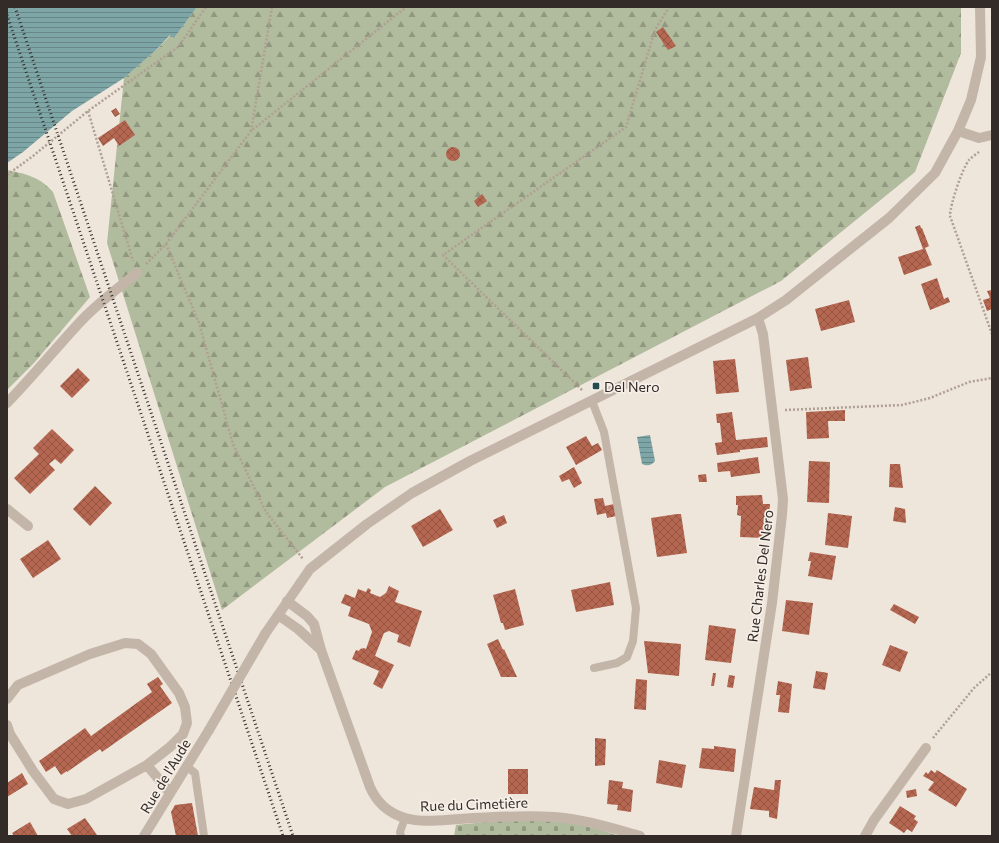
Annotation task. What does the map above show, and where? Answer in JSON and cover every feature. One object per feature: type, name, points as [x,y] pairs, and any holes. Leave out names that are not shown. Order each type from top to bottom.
[{"type":"street","name":"Rue de l'Aude","points":[[144,836],[209,730],[265,634],[310,569],[367,524],[412,493],[470,461],[758,318],[786,300],[890,218],[935,173],[958,131],[971,100],[981,57],[980,7]]},
{"type":"street","points":[[958,131],[979,138],[990,136]]},
{"type":"street","points":[[7,403],[82,321],[103,300],[137,273]]},
{"type":"street","name":"Rue Charles Del Nero","points":[[736,836],[772,603],[783,499],[771,411],[763,334],[758,318]]},
{"type":"street","points":[[7,509],[28,526]]},
{"type":"street","name":"Rue du Cimetière","points":[[288,601],[308,616],[314,624],[321,650],[374,795],[380,804],[390,812],[405,818],[427,820],[519,816],[556,817],[589,822],[640,836]]},
{"type":"street","name":"Rue du Cimetière","points":[[278,615],[298,628],[321,650]]},
{"type":"street","points":[[7,699],[18,685],[90,654],[124,643],[138,644],[151,654],[178,693],[185,707],[187,723],[183,734],[170,747],[147,765],[86,799],[68,804],[54,799],[33,771],[10,734],[7,725]]},
{"type":"street","points":[[864,836],[926,748]]},
{"type":"street","points":[[147,765],[170,793]]},
{"type":"lane","points":[[592,401],[604,432],[636,608],[633,641],[627,657],[617,663],[594,668]]},
{"type":"lane","points":[[186,766],[194,773],[204,836]]},
{"type":"lane","points":[[401,836],[400,832],[405,818]]},
{"type":"path","points":[[7,174],[33,156],[88,111],[178,47],[206,7]]},
{"type":"path","points":[[251,131],[272,7]]},
{"type":"path","points":[[88,111],[137,273],[166,244],[251,131],[406,7]]},
{"type":"path","points":[[592,401],[443,255],[626,127],[655,30],[669,7]]},
{"type":"path","points":[[990,136],[988,142],[969,160],[965,168],[950,208],[950,216],[992,334]]},
{"type":"path","points":[[166,244],[199,323],[233,444],[266,512],[310,569]]},
{"type":"path","points":[[771,411],[902,405],[930,398],[969,382],[992,378]]},
{"type":"path","points":[[926,748],[974,688],[992,672]]},
{"type":"green space","points":[[197,7],[961,7],[961,53],[915,172],[781,281],[385,487],[222,610],[107,243],[124,78],[171,35],[174,38]]},
{"type":"green space","points":[[7,170],[32,177],[43,183],[53,192],[90,297],[34,363],[7,390]]},
{"type":"green space","points":[[514,819],[579,823],[620,836],[454,836],[456,825]]},
{"type":"water","points":[[7,7],[197,7],[174,38],[170,35],[155,51],[124,78],[72,111],[23,152],[7,163]]},
{"type":"water","points":[[650,435],[655,461],[650,465],[646,465],[642,464],[637,437]]},
{"type":"building","points":[[663,27],[676,46],[668,50],[656,32]]},
{"type":"building","points":[[116,108],[120,114],[115,117],[111,111]]},
{"type":"building","points":[[125,120],[135,135],[119,146],[114,138],[103,146],[98,138]]},
{"type":"building","points":[[450,147],[456,147],[460,151],[460,157],[456,161],[450,161],[446,157],[446,151]]},
{"type":"building","points":[[482,194],[487,201],[478,207],[474,201]]},
{"type":"building","points":[[920,225],[929,246],[925,248],[932,265],[904,275],[898,257],[923,249],[915,227]]},
{"type":"building","points":[[937,278],[944,299],[948,297],[950,302],[930,310],[921,284]]},
{"type":"building","points":[[992,290],[992,309],[987,311],[983,300],[990,298],[987,291]]},
{"type":"building","points":[[849,300],[855,322],[821,331],[815,309]]},
{"type":"building","points":[[808,357],[812,388],[790,391],[786,360]]},
{"type":"building","points":[[735,359],[739,392],[716,394],[713,361]]},
{"type":"building","points":[[78,368],[90,380],[72,398],[60,386]]},
{"type":"building","points":[[845,410],[845,421],[828,421],[829,438],[807,439],[806,412]]},
{"type":"building","points":[[732,412],[736,440],[767,437],[768,447],[740,450],[740,452],[717,455],[715,443],[722,442],[720,423],[717,423],[716,414]]},
{"type":"building","points":[[52,429],[74,450],[61,464],[55,459],[49,464],[55,470],[30,494],[14,478],[39,454],[33,448]]},
{"type":"building","points":[[586,436],[592,446],[598,443],[602,450],[576,465],[566,447]]},
{"type":"building","points":[[758,457],[760,473],[731,477],[730,471],[718,472],[717,463]]},
{"type":"building","points":[[809,461],[830,462],[829,503],[807,502]]},
{"type":"building","points":[[890,464],[900,464],[903,488],[889,487]]},
{"type":"building","points":[[574,467],[582,483],[574,488],[569,479],[562,482],[559,476]]},
{"type":"building","points":[[706,474],[707,482],[699,482],[698,475]]},
{"type":"building","points":[[95,486],[112,503],[90,526],[73,509]]},
{"type":"building","points":[[762,495],[763,504],[770,504],[768,527],[765,527],[764,538],[740,537],[741,516],[737,515],[738,505],[736,505],[736,496]]},
{"type":"building","points":[[603,498],[605,506],[614,504],[616,516],[607,518],[606,513],[597,515],[594,499]]},
{"type":"building","points":[[895,507],[905,509],[906,523],[893,521]]},
{"type":"building","points":[[440,509],[453,530],[423,547],[411,526]]},
{"type":"building","points":[[828,513],[852,516],[848,548],[825,545]]},
{"type":"building","points":[[681,514],[687,553],[657,557],[651,518]]},
{"type":"building","points":[[504,515],[507,523],[497,528],[493,520]]},
{"type":"building","points":[[48,540],[61,559],[33,578],[20,559]]},
{"type":"building","points":[[810,552],[836,556],[832,580],[808,576],[811,561],[808,561]]},
{"type":"building","points":[[610,582],[614,605],[576,612],[571,590]]},
{"type":"building","points":[[389,586],[399,591],[395,602],[422,611],[410,647],[397,642],[399,635],[389,631],[384,633],[375,656],[394,665],[382,689],[373,684],[379,671],[352,659],[356,650],[359,651],[360,649],[366,649],[372,632],[369,624],[348,616],[351,607],[341,603],[345,594],[355,598],[358,589],[366,592],[368,588],[371,590],[370,593],[380,597],[386,593]]},
{"type":"building","points":[[515,589],[524,625],[505,630],[503,623],[501,623],[493,595]]},
{"type":"building","points":[[786,600],[813,603],[809,635],[782,631]]},
{"type":"building","points":[[894,604],[919,617],[915,624],[890,610]]},
{"type":"building","points":[[709,625],[736,629],[731,663],[705,660]]},
{"type":"building","points":[[498,639],[517,677],[501,677],[487,644]]},
{"type":"building","points":[[644,641],[681,644],[679,676],[648,673]]},
{"type":"building","points":[[890,645],[908,652],[900,672],[882,665]]},
{"type":"building","points":[[816,671],[828,673],[825,690],[813,688]]},
{"type":"building","points":[[713,673],[716,673],[714,686],[711,686]]},
{"type":"building","points":[[729,675],[735,676],[733,688],[727,687]]},
{"type":"building","points":[[158,677],[163,684],[160,686],[172,703],[102,752],[100,749],[67,772],[61,775],[55,766],[46,772],[39,761],[85,728],[91,736],[152,692],[147,684]]},
{"type":"building","points":[[636,679],[647,680],[646,710],[634,709]]},
{"type":"building","points":[[778,681],[792,684],[789,713],[778,712],[780,695],[776,695]]},
{"type":"building","points":[[595,738],[606,739],[605,765],[595,766]]},
{"type":"building","points":[[714,746],[736,749],[734,772],[699,768],[702,748],[714,749]]},
{"type":"building","points":[[659,760],[686,765],[682,788],[656,783]]},
{"type":"building","points":[[508,769],[528,769],[528,794],[508,794]]},
{"type":"building","points":[[931,770],[935,773],[937,770],[967,789],[956,807],[928,790],[934,782],[923,776],[926,772],[928,774]]},
{"type":"building","points":[[22,773],[28,784],[7,797],[7,783]]},
{"type":"building","points":[[609,780],[623,782],[622,788],[633,790],[631,812],[617,810],[618,805],[607,804]]},
{"type":"building","points":[[775,780],[781,780],[777,819],[769,817],[769,811],[750,809],[754,787],[774,790]]},
{"type":"building","points":[[916,789],[917,796],[907,798],[906,791]]},
{"type":"building","points":[[192,803],[198,836],[176,836],[171,812],[175,805]]},
{"type":"building","points":[[900,806],[916,816],[914,819],[918,822],[912,832],[907,829],[904,833],[889,823]]},
{"type":"building","points":[[85,818],[97,835],[72,836],[67,829]]},
{"type":"building","points":[[30,822],[38,836],[14,836],[12,833]]},
{"type":"railway","points":[[15,7],[293,836]]},
{"type":"railway","points":[[7,15],[283,836]]},
{"type":"place","name":"Del Nero","points":[[596,386]]}]
